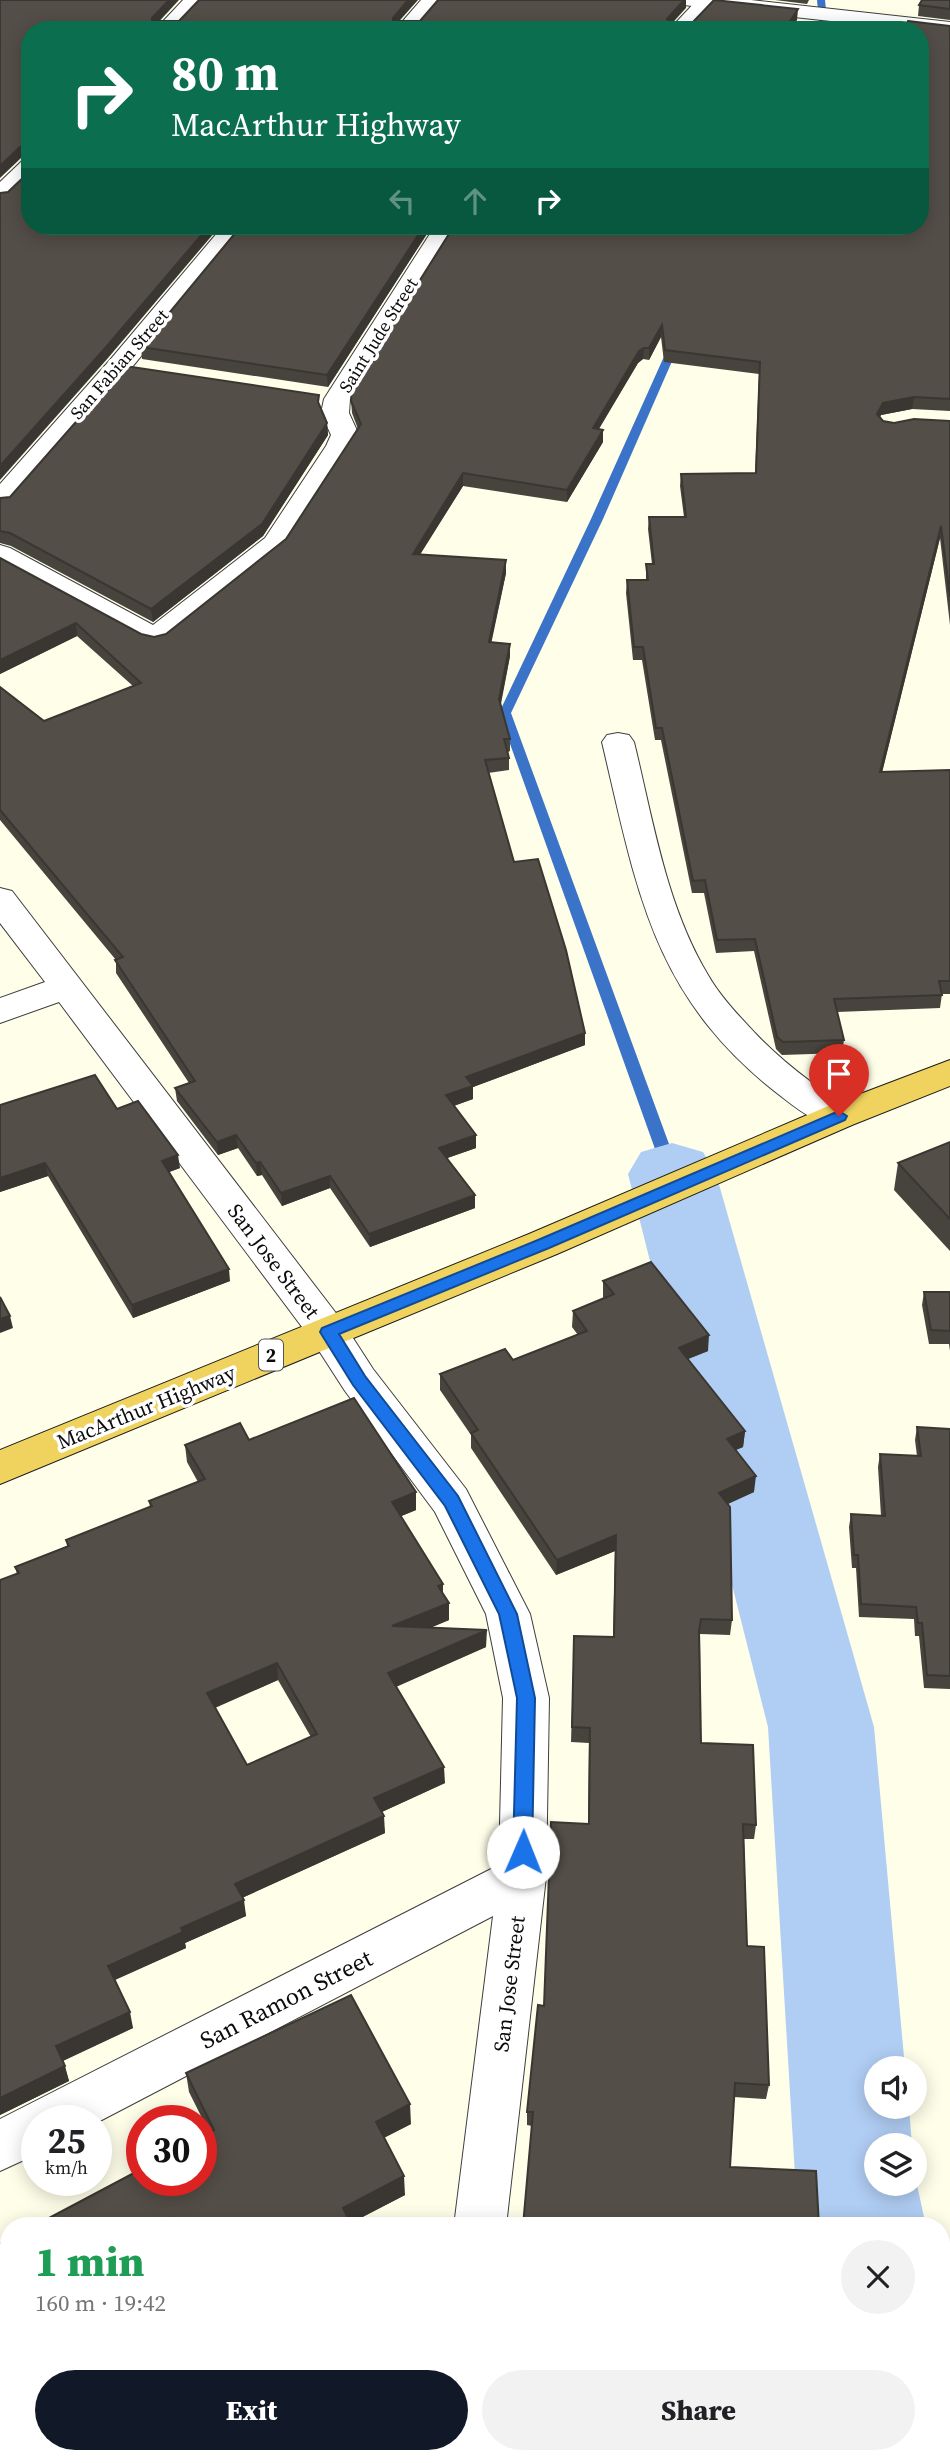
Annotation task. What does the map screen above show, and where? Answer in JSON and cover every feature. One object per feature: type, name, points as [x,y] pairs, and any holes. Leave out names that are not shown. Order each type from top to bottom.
[{"type":"highway","name":"MacArthur Highway","points":[[0,1468],[543,1244],[827,1121],[950,1072]]},
{"type":"street","points":[[175,21],[195,0]]},
{"type":"street","points":[[414,21],[432,0]]},
{"type":"street","points":[[686,21],[700,1],[887,21]]},
{"type":"street","points":[[929,26],[950,28]]},
{"type":"street","points":[[0,196],[21,175]]},
{"type":"street","name":"San Fabian Street","points":[[0,501],[119,366],[228,235]]},
{"type":"street","name":"Saint Jude Street","points":[[0,554],[155,638],[275,544],[345,435],[335,413],[323,397],[440,235]]},
{"type":"street","points":[[119,366],[146,370]]},
{"type":"street","points":[[618,742],[662,913],[690,975],[734,1032],[827,1121]]},
{"type":"street","name":"San Jose Street","points":[[0,899],[328,1332],[359,1380],[452,1501],[508,1614],[526,1698],[522,1877],[481,2217]]},
{"type":"street","points":[[0,1011],[66,987]]},
{"type":"street","name":"San Ramon Street","points":[[80,2105],[522,1877]]},
{"type":"street","points":[[0,2146],[21,2135]]},
{"type":"building","points":[[0,0],[169,0],[152,21],[21,21],[21,147],[0,166]]},
{"type":"building","points":[[199,0],[408,0],[393,21],[179,21]]},
{"type":"building","points":[[438,0],[684,0],[667,19],[669,21],[420,21]]},
{"type":"building","points":[[714,0],[798,9],[790,21],[694,21]]},
{"type":"building","points":[[922,0],[950,0],[950,9],[919,5]]},
{"type":"building","points":[[929,24],[950,26],[950,399],[914,397],[883,403],[877,414],[883,421],[894,423],[914,419],[950,421],[950,597],[941,526],[880,772],[950,770],[950,981],[939,981],[942,995],[834,999],[844,1040],[783,1042],[777,1037],[755,939],[717,940],[705,880],[693,881],[662,728],[656,728],[643,647],[634,647],[627,580],[648,580],[646,564],[654,564],[649,517],[686,517],[681,474],[756,473],[760,362],[665,350],[662,325],[649,348],[639,351],[593,428],[603,430],[567,490],[463,473],[413,554],[506,560],[489,642],[510,644],[499,699],[510,739],[504,739],[509,758],[485,760],[514,862],[538,859],[566,950],[585,1033],[466,1077],[473,1086],[446,1095],[476,1135],[439,1148],[475,1195],[369,1234],[330,1176],[281,1193],[260,1162],[256,1163],[236,1135],[217,1142],[175,1088],[195,1081],[115,960],[123,957],[0,810],[0,687],[44,721],[141,683],[76,623],[0,660],[0,558],[141,634],[154,637],[166,634],[286,539],[361,424],[351,401],[352,388],[448,235],[929,235]]},
{"type":"building","points":[[21,180],[21,235],[201,235],[0,466],[0,193],[8,192]]},
{"type":"building","points":[[234,235],[418,235],[327,375],[141,347]]},
{"type":"building","points":[[125,366],[319,395],[318,402],[327,423],[262,524],[151,609],[10,533],[0,531],[0,498],[10,497]]},
{"type":"building","points":[[95,1075],[117,1109],[138,1101],[178,1155],[162,1161],[229,1269],[132,1305],[45,1163],[0,1178],[0,1105]]},
{"type":"building","points":[[950,1142],[950,1219],[898,1163]]},
{"type":"building","points":[[651,1262],[709,1335],[679,1348],[745,1431],[727,1439],[756,1476],[719,1493],[730,1507],[732,1620],[701,1619],[699,1631],[701,1743],[753,1745],[756,1825],[743,1824],[747,1946],[764,1947],[769,2085],[735,2083],[730,2167],[816,2171],[819,2217],[524,2217],[533,2112],[527,2112],[538,2005],[544,2006],[551,1822],[589,1824],[590,1728],[572,1727],[574,1636],[614,1637],[616,1535],[557,1560],[471,1433],[478,1430],[440,1374],[505,1349],[513,1360],[587,1331],[573,1311],[614,1294],[603,1281]]},
{"type":"building","points":[[924,1292],[950,1292],[950,1331],[931,1330]]},
{"type":"building","points":[[0,1297],[10,1316],[0,1319]]},
{"type":"building","points":[[354,1398],[416,1492],[392,1502],[443,1584],[438,1586],[449,1603],[392,1626],[487,1630],[388,1673],[444,1767],[374,1798],[384,1816],[235,1884],[244,1900],[181,1928],[183,1932],[108,1966],[130,2012],[56,2046],[65,2066],[0,2098],[0,1580],[19,1573],[15,1567],[69,1546],[66,1540],[152,1506],[149,1501],[205,1479],[185,1445],[240,1423],[249,1440]],"holes":[[[277,1663],[317,1734],[247,1765],[207,1693]]]},
{"type":"building","points":[[917,1427],[950,1429],[950,1676],[927,1675],[922,1623],[918,1623],[916,1607],[861,1604],[858,1555],[854,1555],[851,1514],[885,1516],[880,1454],[921,1456]]},
{"type":"building","points":[[351,1995],[410,2104],[376,2122],[404,2176],[343,2208],[348,2217],[51,2217],[91,2196],[112,2196],[112,2185],[126,2177],[126,2196],[217,2196],[217,2105],[202,2105],[186,2073]]},
{"type":"waterway","points":[[821,0],[823,21]]},
{"type":"waterway","points":[[672,1174],[505,713],[597,519],[675,343]]},
{"type":"waterway","points":[[672,1174],[821,1727],[855,2175],[863,2217]]},
{"type":"route","points":[[523,1852],[526,1698],[508,1614],[452,1501],[359,1380],[328,1332],[543,1244],[839,1116]]}]
